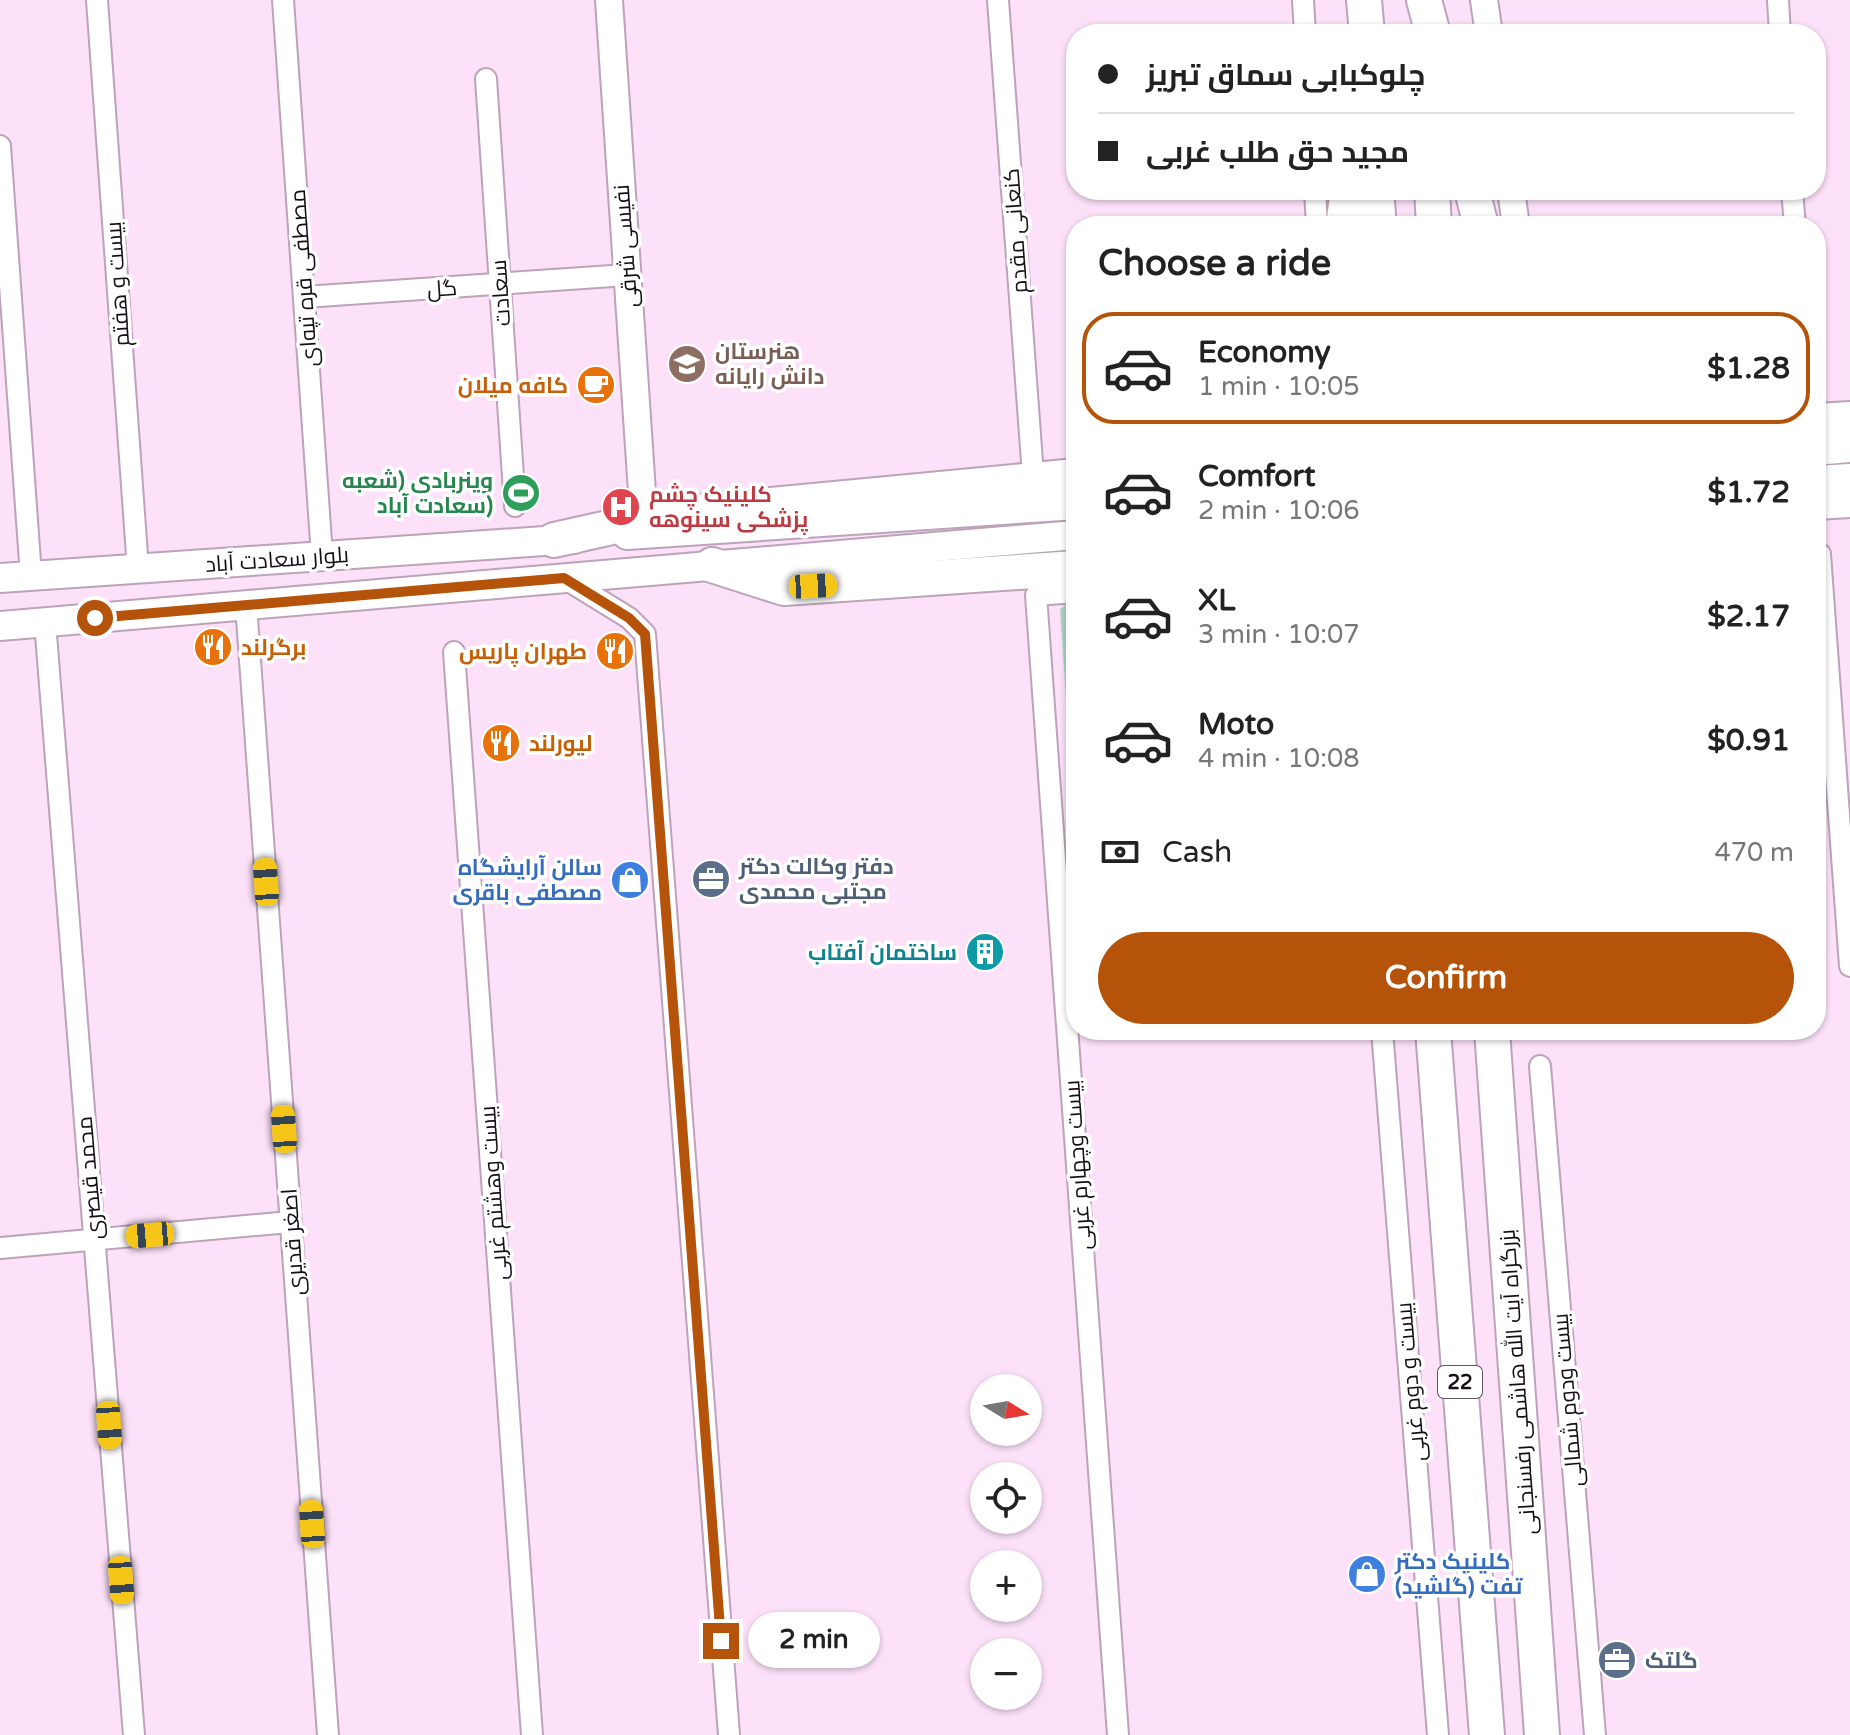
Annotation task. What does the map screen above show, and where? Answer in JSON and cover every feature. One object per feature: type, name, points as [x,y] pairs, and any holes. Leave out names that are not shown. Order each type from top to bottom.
[{"type":"highway","points":[[1364,0],[1366,24]]},
{"type":"highway","points":[[1421,0],[1421,24]]},
{"type":"highway","points":[[1421,0],[1429,24]]},
{"type":"highway","points":[[1826,420],[1850,419]]},
{"type":"highway","points":[[554,540],[666,515],[1066,477]]},
{"type":"highway","points":[[1826,501],[1850,500]]},
{"type":"highway","points":[[712,565],[784,588],[1066,569]]},
{"type":"highway","name":"22","points":[[1434,1040],[1487,1735]]},
{"type":"highway","name":"بزرگراه آیت الله هاشمی رفسنجانی","points":[[1493,1040],[1542,1735]]},
{"type":"highway","points":[[1497,1095],[1500,1040]]},
{"type":"main road","points":[[1826,450],[1850,448]]},
{"type":"main road","points":[[1826,479],[1850,478]]},
{"type":"main road","name":"بلوار سعادت آباد","points":[[0,578],[1066,506]]},
{"type":"main road","name":"بلوار سعادت آباد","points":[[0,626],[1066,536]]},
{"type":"street","name":"بیست و هفتم","points":[[97,0],[138,569]]},
{"type":"street","name":"مصطفی قره تپه‌ای","points":[[283,0],[322,556]]},
{"type":"street","name":"نفیسی شرقی","points":[[609,0],[642,492]]},
{"type":"street","name":"کنعانی مقدم","points":[[998,0],[1032,462]]},
{"type":"street","points":[[1303,0],[1304,24]]},
{"type":"street","points":[[1484,0],[1488,24]]},
{"type":"street","points":[[1778,0],[1779,24]]},
{"type":"street","name":"سعادت","points":[[486,79],[515,506]]},
{"type":"street","points":[[0,146],[31,576]]},
{"type":"street","name":"گل","points":[[304,297],[627,275]]},
{"type":"street","points":[[564,578],[629,618],[645,634],[729,1735]]},
{"type":"street","name":"بیست وچهارم غربی","points":[[1066,593],[1036,595],[1066,1012]]},
{"type":"street","name":"اصغر قدیری","points":[[246,605],[328,1735]]},
{"type":"street","name":"محمد قیصری","points":[[45,622],[134,1735]]},
{"type":"street","points":[[1826,636],[1850,966]]},
{"type":"street","name":"بیست وهشتم غربی","points":[[454,652],[532,1735]]},
{"type":"street","name":"بیست وچهارم غربی","points":[[1068,1040],[1118,1735]]},
{"type":"street","name":"بیست و دوم غربی","points":[[1383,1040],[1438,1735]]},
{"type":"street","name":"بیست ودوم شمالی","points":[[1540,1066],[1595,1735]]},
{"type":"street","points":[[0,1248],[290,1222]]},
{"type":"green space","points":[[1066,605],[1066,697],[1060,609]]},
{"type":"place","name":"هنرستان دانش رایانه","points":[[687,364]]},
{"type":"place","name":"کافه میلان","points":[[596,385]]},
{"type":"place","name":"وینربادی (شعبه سعادت آباد)","points":[[521,493]]},
{"type":"place","name":"کلینیک چشم پزشکی سینوهه","points":[[621,507]]},
{"type":"place","name":"برگرلند","points":[[213,647]]},
{"type":"place","name":"طهران پاریس","points":[[615,651]]},
{"type":"place","name":"لیورلند","points":[[501,743]]},
{"type":"place","name":"دفتر وکالت دکتر مجتبی محمدی","points":[[711,879]]},
{"type":"place","name":"سالن آرایشگاه مصطفی باقری","points":[[630,880]]},
{"type":"place","name":"ساختمان آفتاب","points":[[985,952]]},
{"type":"place","name":"کلینیک دکتر تفت (گلشید)","points":[[1367,1574]]},
{"type":"place","name":"گلتک","points":[[1617,1660]]},
{"type":"route","points":[[95,618],[564,578],[629,618],[645,634],[721,1641]]}]
